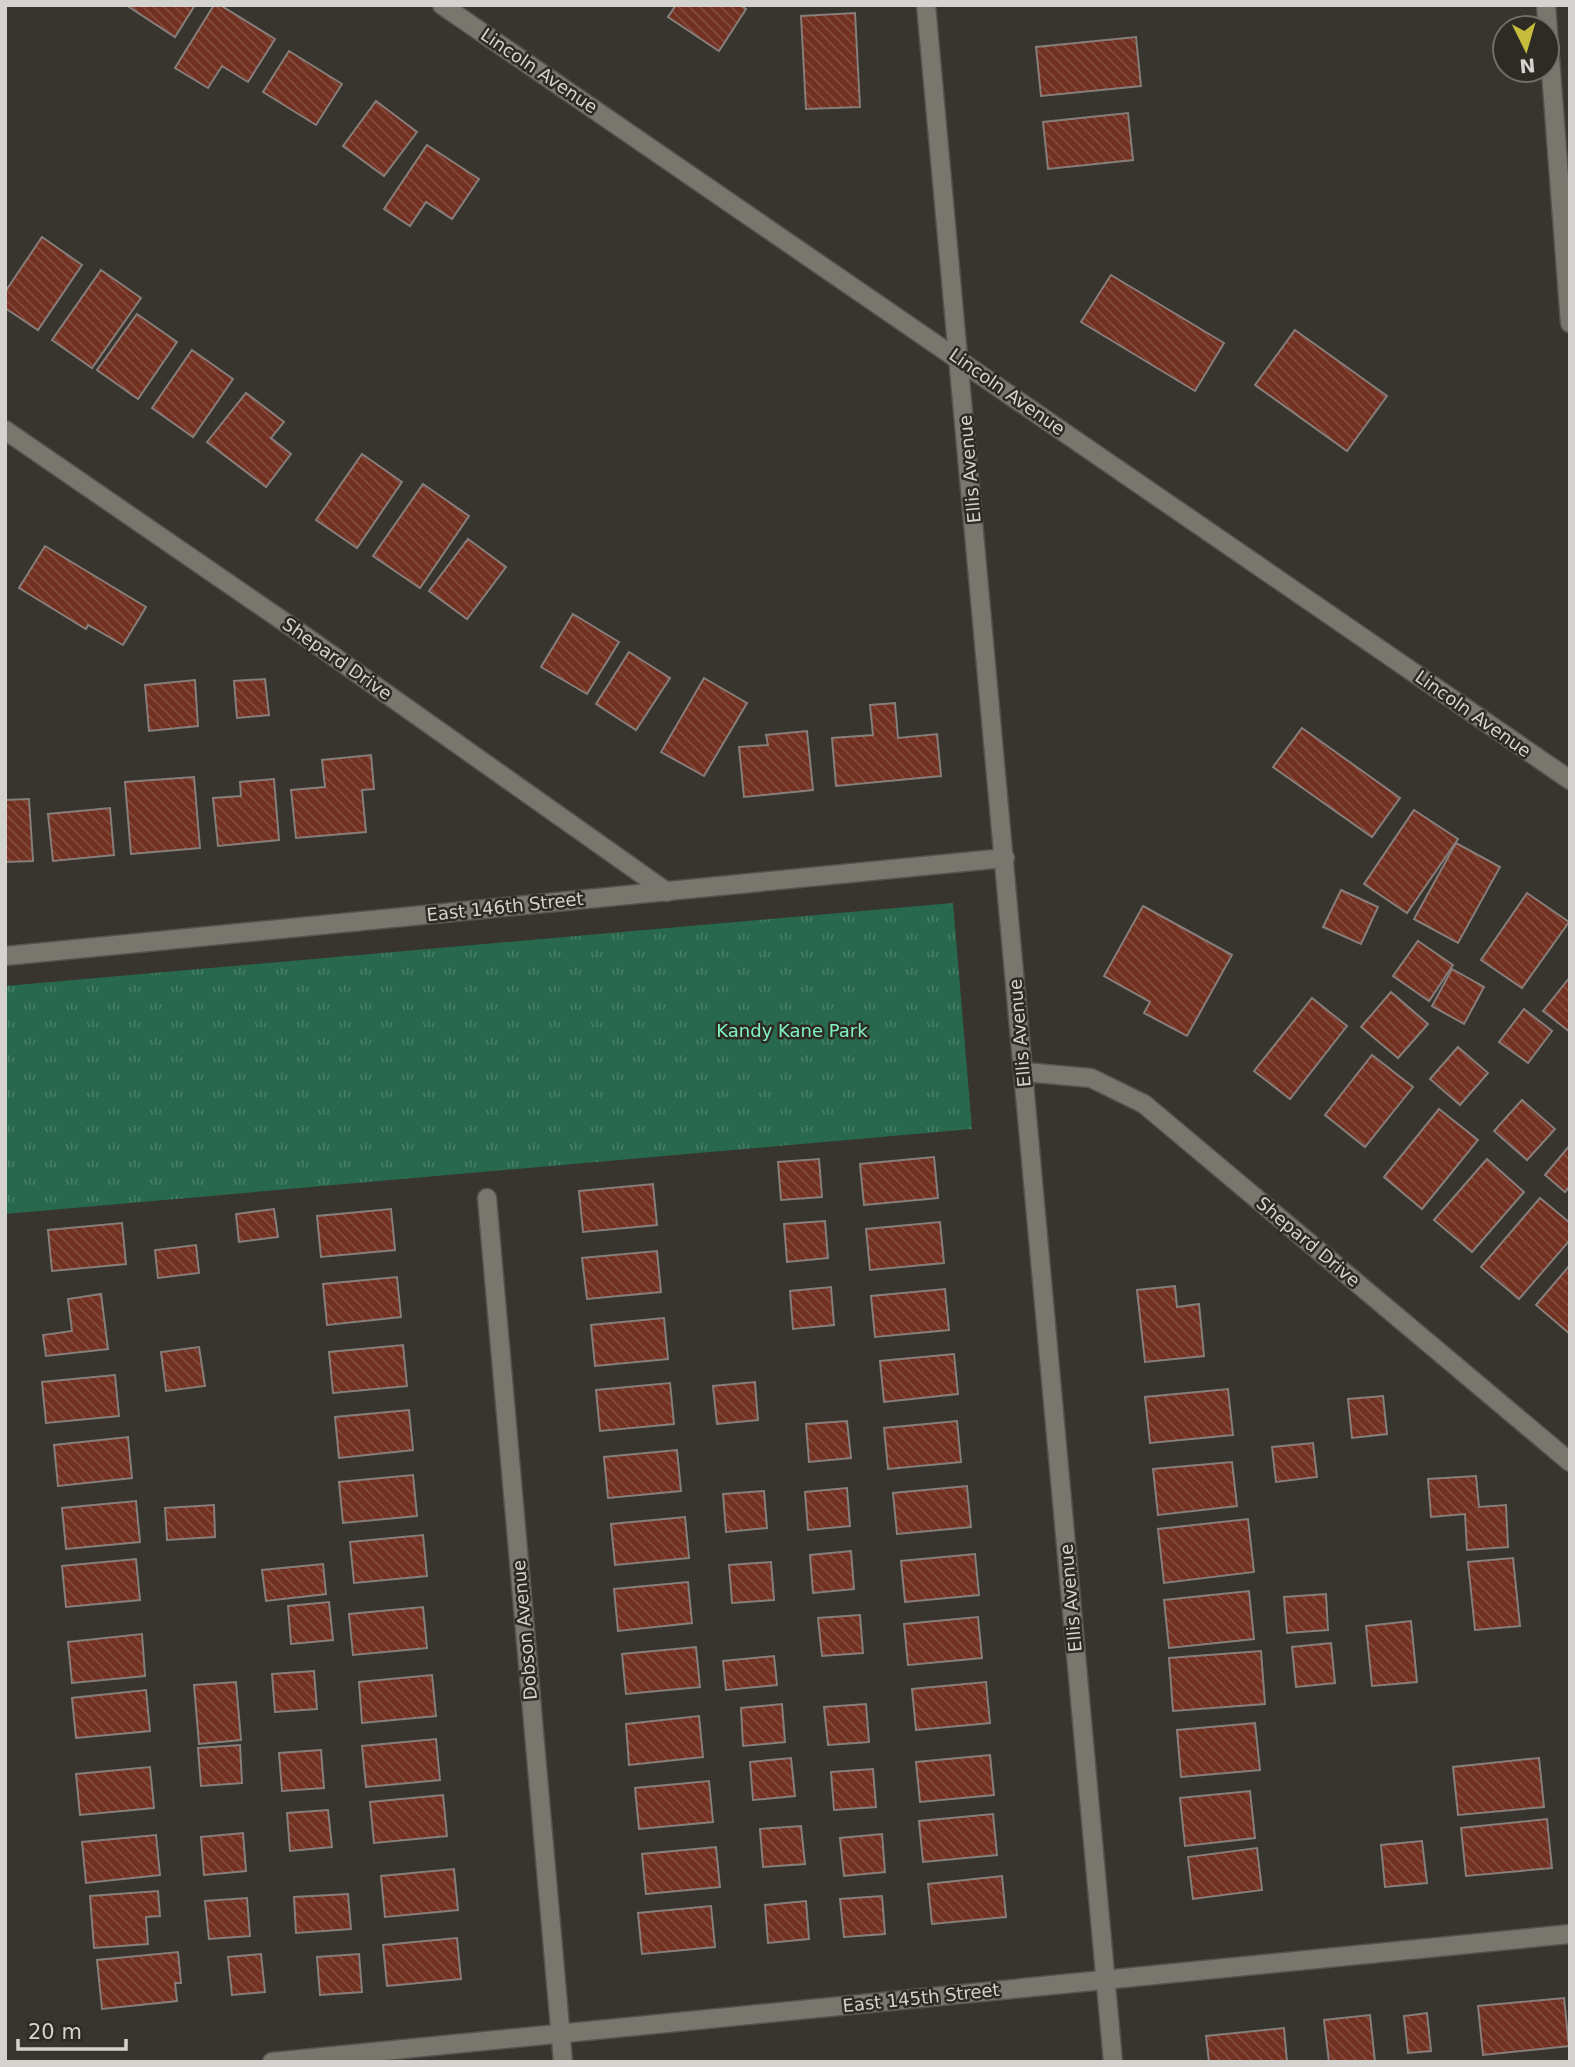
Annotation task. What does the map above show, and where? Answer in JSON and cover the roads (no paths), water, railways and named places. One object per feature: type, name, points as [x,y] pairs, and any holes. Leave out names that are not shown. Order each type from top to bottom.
[{"type":"street","name":"Lincoln Avenue","points":[[442,5],[1570,780]]},
{"type":"street","name":"Ellis Avenue","points":[[926,5],[1112,2062]]},
{"type":"street","points":[[1546,5],[1570,323]]},
{"type":"street","name":"Shepard Drive","points":[[5,430],[299,632],[667,892]]},
{"type":"street","name":"East 146th Street","points":[[5,956],[1005,858]]},
{"type":"street","name":"Shepard Drive","points":[[1024,1072],[1091,1078],[1144,1104],[1570,1462]]},
{"type":"street","name":"Dobson Avenue","points":[[487,1198],[564,2062]]},
{"type":"street","name":"East 145th Street","points":[[272,2062],[1570,1934]]},
{"type":"park label","name":"Kandy Kane Park","points":[[792,1031]]}]
